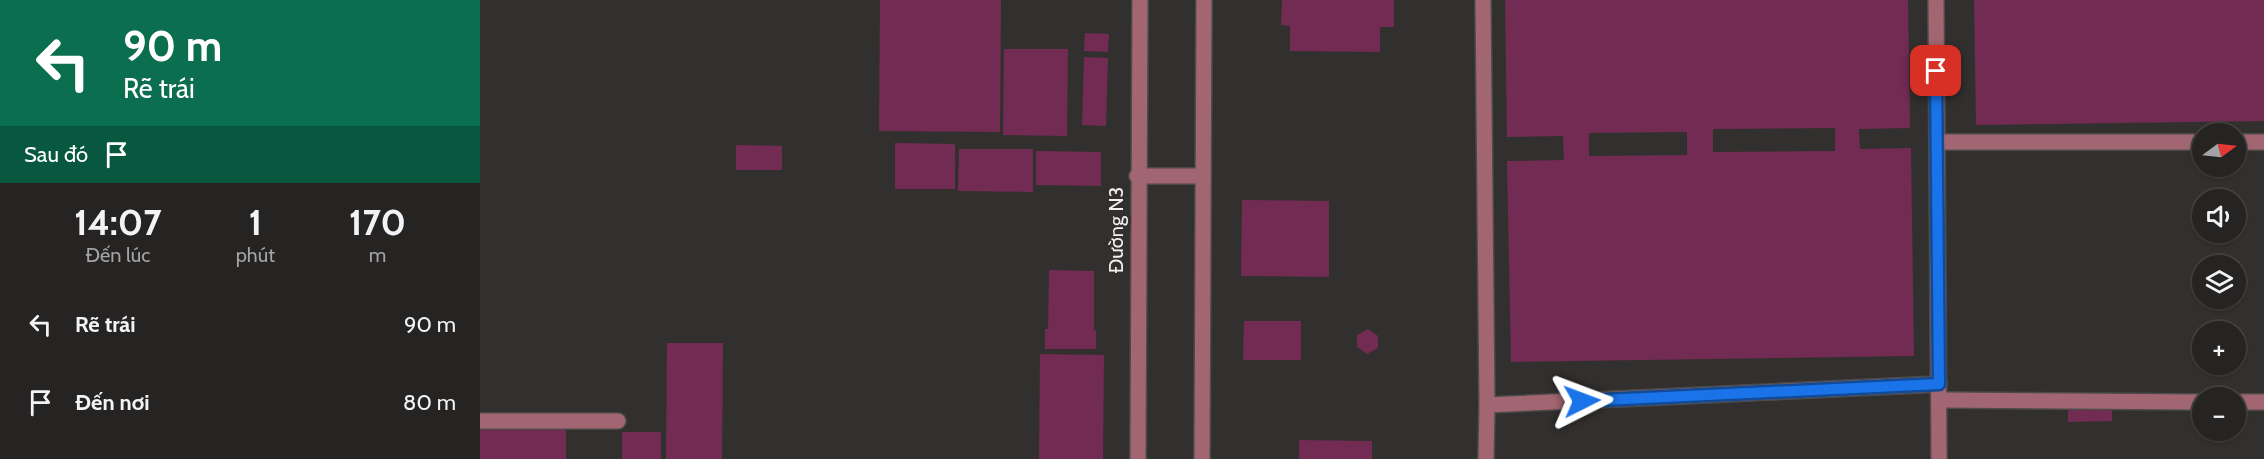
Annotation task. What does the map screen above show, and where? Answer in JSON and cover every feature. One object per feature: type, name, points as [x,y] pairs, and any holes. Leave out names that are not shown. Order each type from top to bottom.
[{"type":"street","name":"Đường N3","points":[[1138,459],[1137,176],[1140,0]]},
{"type":"street","points":[[1202,459],[1204,0]]},
{"type":"street","points":[[1483,0],[1486,459]]},
{"type":"street","points":[[1936,0],[1939,459]]},
{"type":"street","points":[[1937,142],[2192,142]]},
{"type":"street","points":[[2246,142],[2264,142]]},
{"type":"street","points":[[1137,176],[1203,176]]},
{"type":"street","points":[[1487,405],[1939,384]]},
{"type":"street","points":[[1939,400],[2192,402]]},
{"type":"street","points":[[2246,402],[2264,402]]},
{"type":"street","points":[[480,421],[618,421]]},
{"type":"building","points":[[880,0],[1001,0],[1000,132],[879,131]]},
{"type":"building","points":[[1282,0],[1394,0],[1394,27],[1380,27],[1380,52],[1290,51],[1290,26],[1281,25]]},
{"type":"building","points":[[1505,0],[1908,0],[1910,128],[1859,129],[1860,149],[1911,148],[1914,356],[1511,362],[1507,161],[1564,160],[1563,136],[1507,137]],"holes":[[[1835,128],[1835,151],[1713,152],[1713,129]],[[1687,132],[1687,155],[1589,156],[1589,133]]]},
{"type":"building","points":[[1974,0],[2264,0],[2264,121],[1976,125]]},
{"type":"building","points":[[1085,33],[1109,34],[1108,52],[1084,51]]},
{"type":"building","points":[[1004,49],[1068,49],[1067,136],[1003,135]]},
{"type":"building","points":[[1084,57],[1108,58],[1106,126],[1082,125]]},
{"type":"building","points":[[895,143],[955,144],[955,189],[895,189]]},
{"type":"building","points":[[736,145],[782,146],[782,170],[736,170]]},
{"type":"building","points":[[959,149],[1033,149],[1033,192],[958,191]]},
{"type":"building","points":[[1036,151],[1101,152],[1101,186],[1036,185]]},
{"type":"building","points":[[1242,200],[1329,201],[1329,277],[1241,276]]},
{"type":"building","points":[[1049,270],[1094,271],[1096,349],[1045,349],[1045,329],[1048,329]]},
{"type":"building","points":[[1244,321],[1301,321],[1301,360],[1243,360]]},
{"type":"building","points":[[1368,329],[1378,336],[1378,348],[1367,354],[1357,347],[1357,335]]},
{"type":"building","points":[[667,343],[723,343],[722,459],[666,459]]},
{"type":"building","points":[[1040,354],[1104,355],[1103,459],[1039,459]]},
{"type":"building","points":[[2068,404],[2112,404],[2112,421],[2068,422]]},
{"type":"building","points":[[480,428],[566,429],[566,459],[480,459]]},
{"type":"building","points":[[622,432],[661,432],[661,459],[622,459]]},
{"type":"building","points":[[1299,440],[1372,441],[1372,459],[1299,459]]},
{"type":"route","points":[[1582,401],[1939,384],[1936,71]]}]
